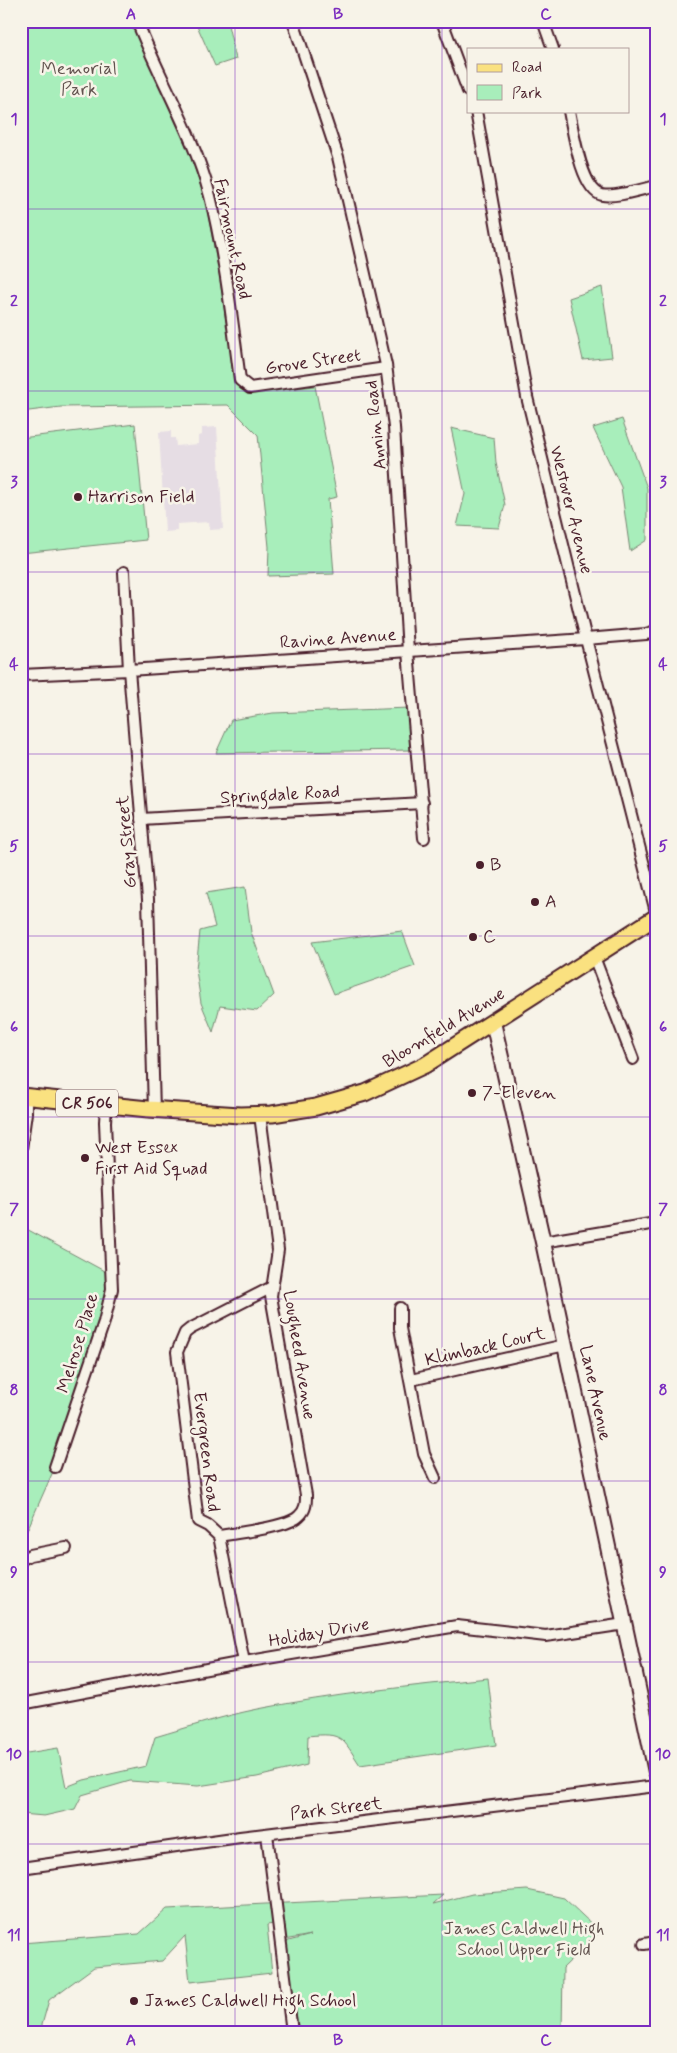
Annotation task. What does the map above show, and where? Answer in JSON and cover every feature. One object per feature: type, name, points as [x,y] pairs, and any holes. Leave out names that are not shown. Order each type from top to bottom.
[{"type":"main road","name":"Bloomfield Avenue","points":[[23,1096],[106,1106],[202,1114],[260,1115],[316,1107],[386,1085],[425,1065],[656,917]]},
{"type":"street","name":"Fairmount Road","points":[[137,21],[194,151],[210,195],[226,272],[240,380],[244,384]]},
{"type":"street","name":"Annin Road","points":[[293,21],[338,157],[386,368],[394,427],[408,651],[424,838]]},
{"type":"street","points":[[442,21],[467,88]]},
{"type":"street","points":[[543,21],[553,48]]},
{"type":"street","name":"Westover Avenue","points":[[476,112],[527,397],[586,639],[656,912]]},
{"type":"street","points":[[569,112],[585,175],[596,191],[601,195],[610,195],[656,186]]},
{"type":"street","name":"Grove Street","points":[[244,384],[250,388],[386,368]]},
{"type":"street","name":"Gray Street","points":[[124,572],[129,670],[148,899],[154,1110]]},
{"type":"street","name":"Ravine Avenue","points":[[21,675],[129,670],[586,639],[646,634],[656,631]]},
{"type":"street","name":"Springdale Road","points":[[141,819],[422,803]]},
{"type":"street","points":[[594,956],[633,1059]]},
{"type":"street","name":"Lane Avenue","points":[[493,1022],[543,1242],[656,1772]]},
{"type":"street","points":[[21,1149],[26,1114],[23,1096]]},
{"type":"street","name":"Melrose Place","points":[[54,1467],[104,1322],[112,1289],[104,1122],[106,1106]]},
{"type":"street","name":"Lougheed Avenue","points":[[219,1536],[292,1522],[298,1518],[306,1504],[271,1296],[278,1250],[260,1115]]},
{"type":"street","points":[[543,1242],[656,1223]]},
{"type":"street","name":"Evergreen Road","points":[[244,1662],[219,1536],[208,1526],[198,1521],[177,1352],[185,1334],[190,1329],[272,1286]]},
{"type":"street","name":"Klimback Court","points":[[400,1308],[400,1328],[424,1454],[435,1478]]},
{"type":"street","name":"Klimback Court","points":[[411,1380],[565,1345]]},
{"type":"street","points":[[21,1560],[30,1555],[66,1548]]},
{"type":"street","name":"Holiday Drive","points":[[21,1704],[244,1662],[457,1626],[546,1636],[625,1624]]},
{"type":"street","name":"Park Street","points":[[21,1868],[267,1834],[656,1786]]},
{"type":"street","points":[[267,1834],[292,2032]]},
{"type":"street","points":[[644,1944],[656,1942]]},
{"type":"shaded area","points":[[217,427],[223,529],[210,530],[209,522],[177,524],[177,531],[165,532],[159,432],[171,431],[171,438],[175,438],[176,446],[198,444],[198,436],[202,435],[202,428]]},
{"type":"green space","name":"Memorial Park","points":[[21,21],[131,21],[191,157],[205,199],[219,273],[235,383],[240,389],[249,393],[315,386],[337,497],[328,499],[334,574],[268,576],[269,547],[258,435],[228,405],[61,407],[21,412]]},
{"type":"green space","points":[[195,21],[227,21],[236,59],[215,66]]},
{"type":"green space","points":[[602,287],[612,357],[583,360],[569,298]]},
{"type":"green space","points":[[622,419],[647,488],[647,540],[630,551],[621,487],[593,428]]},
{"type":"green space","name":"Harrison Field","points":[[135,424],[146,540],[21,553],[21,438]]},
{"type":"green space","points":[[451,428],[494,438],[496,463],[505,505],[499,528],[457,526],[465,494]]},
{"type":"green space","points":[[410,708],[410,750],[216,753],[231,720],[273,713]]},
{"type":"green space","points":[[245,887],[251,932],[274,995],[257,1011],[220,1006],[213,1032],[201,1003],[196,970],[200,931],[215,927],[206,893]]},
{"type":"green space","points":[[402,931],[415,966],[334,994],[312,942]]},
{"type":"green space","points":[[21,1226],[106,1272],[110,1300],[55,1467],[21,1544]]},
{"type":"green space","points":[[488,1678],[496,1745],[360,1765],[345,1743],[335,1736],[308,1736],[307,1765],[257,1777],[198,1786],[130,1781],[82,1795],[75,1809],[44,1816],[21,1814],[21,1754],[58,1748],[66,1787],[84,1780],[146,1766],[155,1737],[232,1715],[344,1695]]},
{"type":"green space","name":"James Caldwell High School Upper Field","points":[[527,1890],[564,1898],[600,1932],[563,1968],[562,2032],[299,2032],[285,1942],[311,1935],[284,1940],[281,1923],[267,1925],[272,1973],[190,1982],[185,1936],[162,1961],[94,1967],[49,2000],[40,2032],[21,2032],[21,1943],[139,1934],[167,1909],[443,1895],[433,1904],[472,1894]]},
{"type":"place","name":"Harrison Field","points":[[78,497]]},
{"type":"place","name":"B","points":[[480,865]]},
{"type":"place","name":"A","points":[[535,902]]},
{"type":"place","name":"C","points":[[473,937]]},
{"type":"place","name":"7-Eleven","points":[[472,1093]]},
{"type":"place","name":"West Essex First Aid Squad","points":[[85,1158]]},
{"type":"place","name":"James Caldwell High School","points":[[134,2001]]}]
